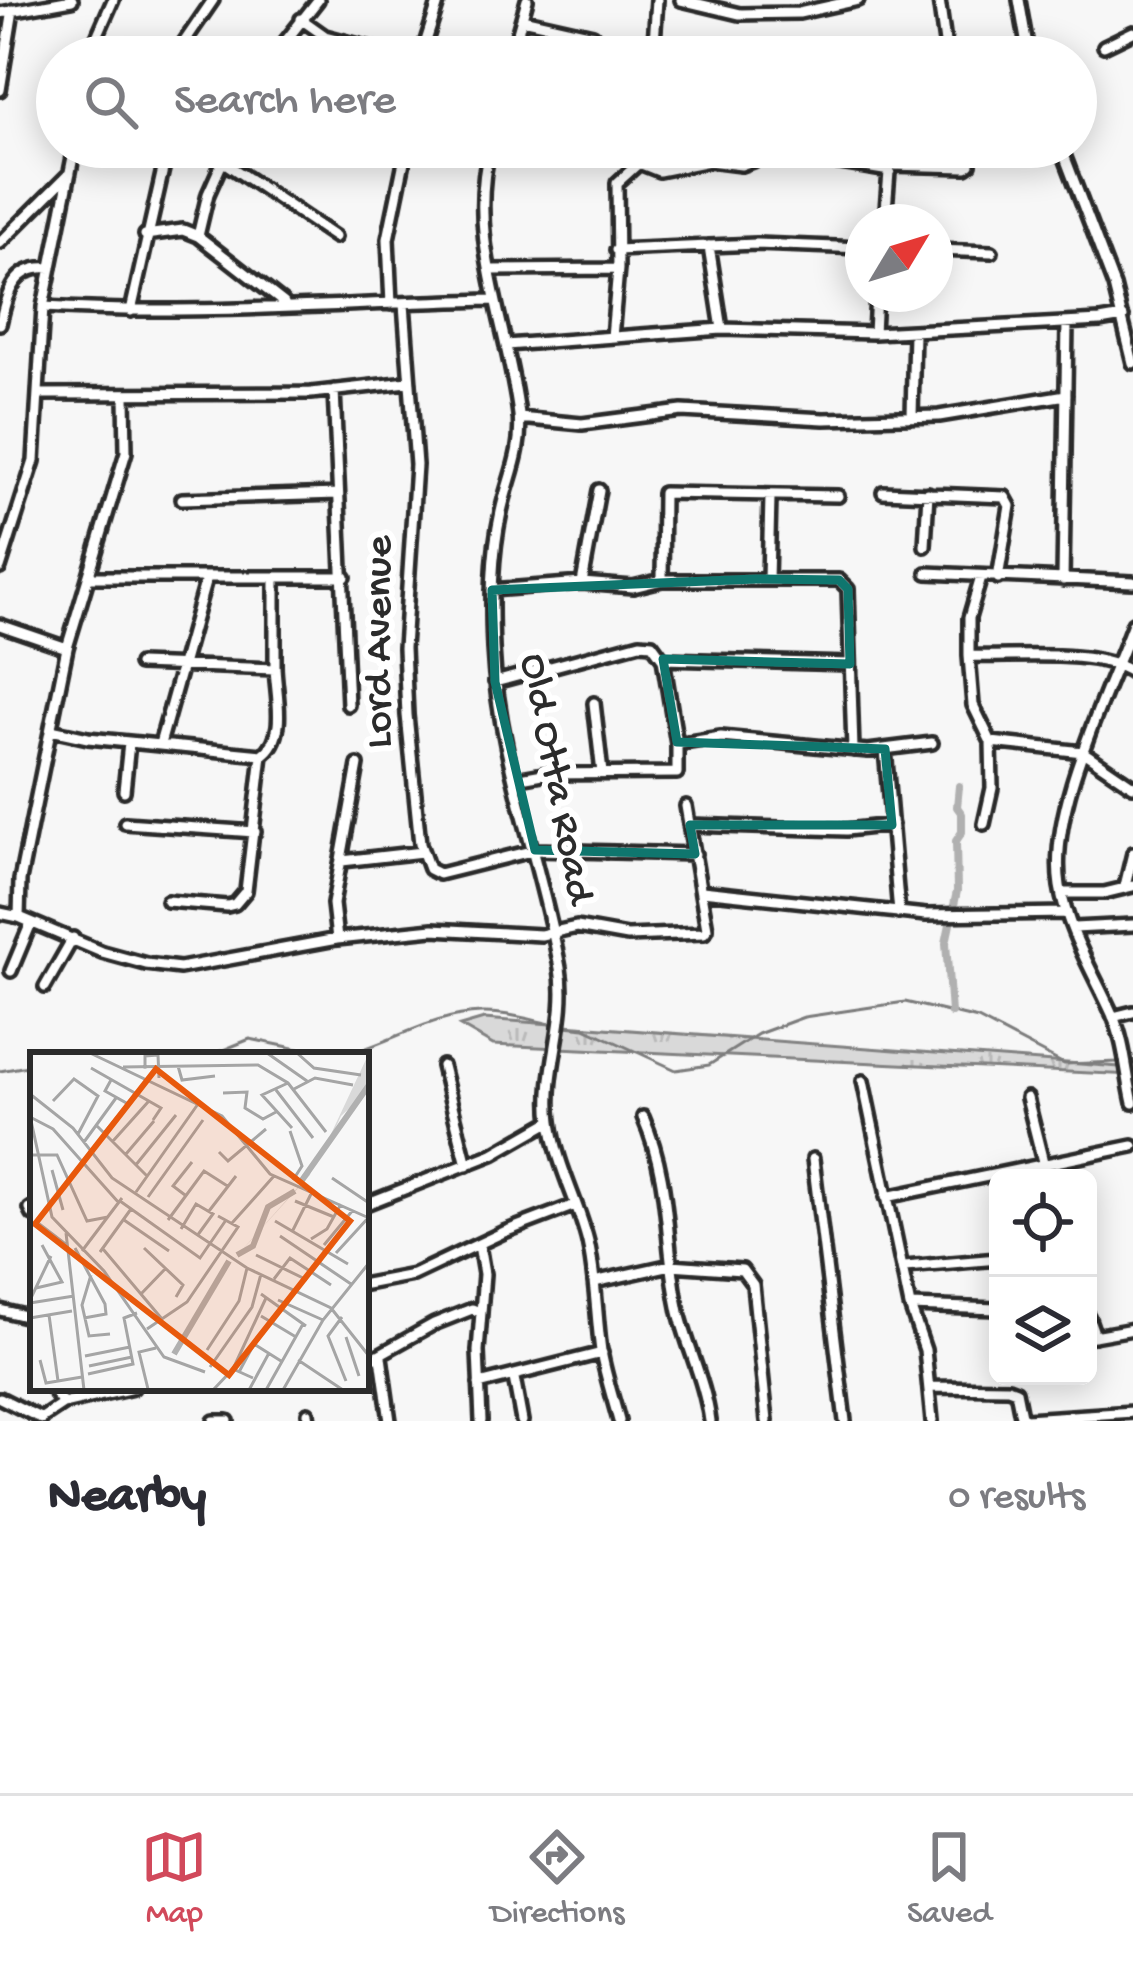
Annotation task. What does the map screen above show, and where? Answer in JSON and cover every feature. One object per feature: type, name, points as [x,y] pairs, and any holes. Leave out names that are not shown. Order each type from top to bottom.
[{"type":"street","points":[[0,13],[72,0]]},
{"type":"street","points":[[96,36],[112,0]]},
{"type":"street","points":[[188,36],[213,0]]},
{"type":"street","points":[[288,36],[318,0]]},
{"type":"street","points":[[428,36],[439,0]]},
{"type":"street","points":[[518,36],[527,0]]},
{"type":"street","points":[[654,36],[657,0]]},
{"type":"street","points":[[681,0],[740,14],[799,13],[858,0]]},
{"type":"street","points":[[939,0],[943,36]]},
{"type":"street","points":[[1019,0],[1025,36]]},
{"type":"street","points":[[0,90],[13,10]]},
{"type":"street","points":[[301,19],[325,36]]},
{"type":"street","points":[[522,19],[592,35]]},
{"type":"street","points":[[1104,46],[1133,32]]},
{"type":"street","points":[[0,568],[30,483],[43,307],[71,168]]},
{"type":"street","points":[[131,311],[163,168]]},
{"type":"street","points":[[198,230],[220,168]]},
{"type":"street","points":[[232,168],[335,238]]},
{"type":"street","name":"Lord Avenue","points":[[403,168],[388,238],[408,382],[416,494],[404,648],[422,853]]},
{"type":"street","name":"Old Otta Road","points":[[486,168],[482,187],[493,299],[519,418],[518,463],[501,509],[491,590],[495,682],[561,978],[550,1121],[557,1155],[589,1244],[602,1353],[620,1421]]},
{"type":"street","points":[[613,337],[617,183],[634,168]]},
{"type":"street","points":[[887,204],[890,168]]},
{"type":"street","points":[[1069,168],[1123,317],[1133,363]]},
{"type":"street","points":[[0,243],[70,173]]},
{"type":"street","points":[[0,216],[13,229]]},
{"type":"street","points":[[146,235],[198,230],[287,305]]},
{"type":"street","points":[[709,246],[722,329]]},
{"type":"street","points":[[616,250],[845,248]]},
{"type":"street","points":[[953,251],[992,253]]},
{"type":"street","points":[[0,324],[14,280],[24,270],[51,268]]},
{"type":"street","points":[[490,270],[618,268]]},
{"type":"street","points":[[43,307],[131,311],[493,299]]},
{"type":"street","points":[[874,333],[875,312]]},
{"type":"street","points":[[506,345],[722,329],[914,332],[1123,317]]},
{"type":"street","points":[[1063,580],[1067,323]]},
{"type":"street","points":[[912,416],[914,332]]},
{"type":"street","points":[[38,394],[334,390],[408,382]]},
{"type":"street","points":[[334,390],[348,705]]},
{"type":"street","points":[[519,418],[582,424],[682,411],[824,419],[968,414],[1066,395]]},
{"type":"street","points":[[19,916],[20,880],[67,648],[126,452],[125,396]]},
{"type":"street","points":[[582,583],[599,490]]},
{"type":"street","points":[[883,492],[1005,496],[1009,500],[998,578]]},
{"type":"street","points":[[662,580],[664,493],[838,496]]},
{"type":"street","points":[[925,547],[928,493]]},
{"type":"street","points":[[182,499],[338,494]]},
{"type":"street","points":[[768,580],[770,497]]},
{"type":"street","points":[[927,573],[1133,582]]},
{"type":"street","points":[[89,577],[345,577]]},
{"type":"street","points":[[980,578],[969,618],[969,656],[973,705],[991,742],[992,788],[985,824]]},
{"type":"street","points":[[160,744],[206,579]]},
{"type":"street","points":[[167,902],[235,904],[246,891],[262,755],[273,746],[279,706],[274,579]]},
{"type":"street","points":[[491,590],[582,583],[633,586],[662,580],[844,584],[848,589],[853,750]]},
{"type":"street","points":[[1133,623],[1093,716],[1059,849],[1067,913],[1114,1017],[1133,1103]]},
{"type":"street","points":[[0,625],[67,648]]},
{"type":"street","points":[[495,682],[640,643],[652,644],[663,659],[677,743],[677,773],[515,779]]},
{"type":"street","points":[[969,656],[1119,663],[1133,673]]},
{"type":"street","points":[[663,659],[850,664]]},
{"type":"street","points":[[139,664],[274,669]]},
{"type":"street","points":[[594,703],[602,773]]},
{"type":"street","points":[[51,730],[262,755]]},
{"type":"street","points":[[677,743],[721,737],[853,750],[932,743]]},
{"type":"street","points":[[124,790],[129,742]]},
{"type":"street","points":[[991,742],[1083,752],[1133,786]]},
{"type":"street","points":[[885,749],[899,913]]},
{"type":"street","points":[[337,939],[333,904],[358,765]]},
{"type":"street","points":[[0,913],[19,916],[102,952],[180,968],[337,939],[434,929],[541,934],[577,927],[627,935],[704,932],[702,891],[686,806]]},
{"type":"street","points":[[124,823],[254,832]]},
{"type":"street","points":[[690,825],[846,830],[892,825]]},
{"type":"street","points":[[342,861],[422,853],[429,869],[440,874],[535,850],[695,854]]},
{"type":"street","points":[[1062,893],[1104,893],[1129,886],[1133,853]]},
{"type":"street","points":[[702,891],[899,913],[1067,913]]},
{"type":"street","points":[[10,970],[31,923]]},
{"type":"street","points":[[1074,928],[1133,925]]},
{"type":"street","points":[[45,987],[73,938]]},
{"type":"street","points":[[1114,1017],[1133,1012]]},
{"type":"street","points":[[442,1066],[467,1165]]},
{"type":"street","points":[[863,1081],[910,1306],[925,1350],[932,1421]]},
{"type":"street","points":[[1028,1098],[1045,1169]]},
{"type":"street","points":[[643,1117],[660,1155],[680,1316],[705,1384],[710,1421]]},
{"type":"street","points":[[369,1203],[467,1165],[550,1121]]},
{"type":"street","points":[[886,1197],[1133,1146]]},
{"type":"street","points":[[812,1159],[845,1421]]},
{"type":"street","points":[[369,1283],[413,1275],[575,1205]]},
{"type":"street","points":[[479,1245],[484,1274],[481,1421]]},
{"type":"street","points":[[905,1267],[989,1260]]},
{"type":"street","points":[[594,1282],[671,1265],[742,1270],[750,1277],[767,1421]]},
{"type":"street","points":[[910,1306],[989,1310]]},
{"type":"street","points":[[369,1361],[434,1324],[472,1309],[480,1312]]},
{"type":"street","points":[[0,1310],[30,1317]]},
{"type":"street","points":[[1097,1336],[1133,1329]]},
{"type":"street","points":[[479,1384],[602,1353]]},
{"type":"street","points":[[381,1357],[390,1421]]},
{"type":"street","points":[[514,1378],[522,1421]]},
{"type":"street","points":[[930,1387],[1008,1388],[1016,1391],[1026,1419],[1133,1412]]},
{"type":"street","points":[[53,1391],[63,1404]]},
{"type":"street","points":[[0,1398],[42,1420],[63,1404],[121,1391]]},
{"type":"street","points":[[214,1421],[228,1421]]},
{"type":"highlighted area","points":[[839,580],[848,589],[850,664],[663,659],[666,695],[677,742],[885,749],[892,825],[690,825],[695,854],[535,850],[495,682],[492,590]]},
{"type":"green space","points":[[484,1019],[1133,1068],[1133,1075],[493,1045],[460,1026]]},
{"type":"waterway","points":[[951,1013],[946,943],[957,891],[956,841],[962,832],[959,786]]},
{"type":"waterway","points":[[565,1026],[585,1028],[676,1070],[709,1065],[758,1034],[804,1017],[905,1002],[978,1019],[1064,1064],[1119,1062]]},
{"type":"waterway","points":[[355,1052],[463,1015],[500,1014],[556,1025]]},
{"type":"waterway","points":[[218,1052],[250,1039],[313,1052]]},
{"type":"waterway","points":[[0,1071],[30,1066]]}]
